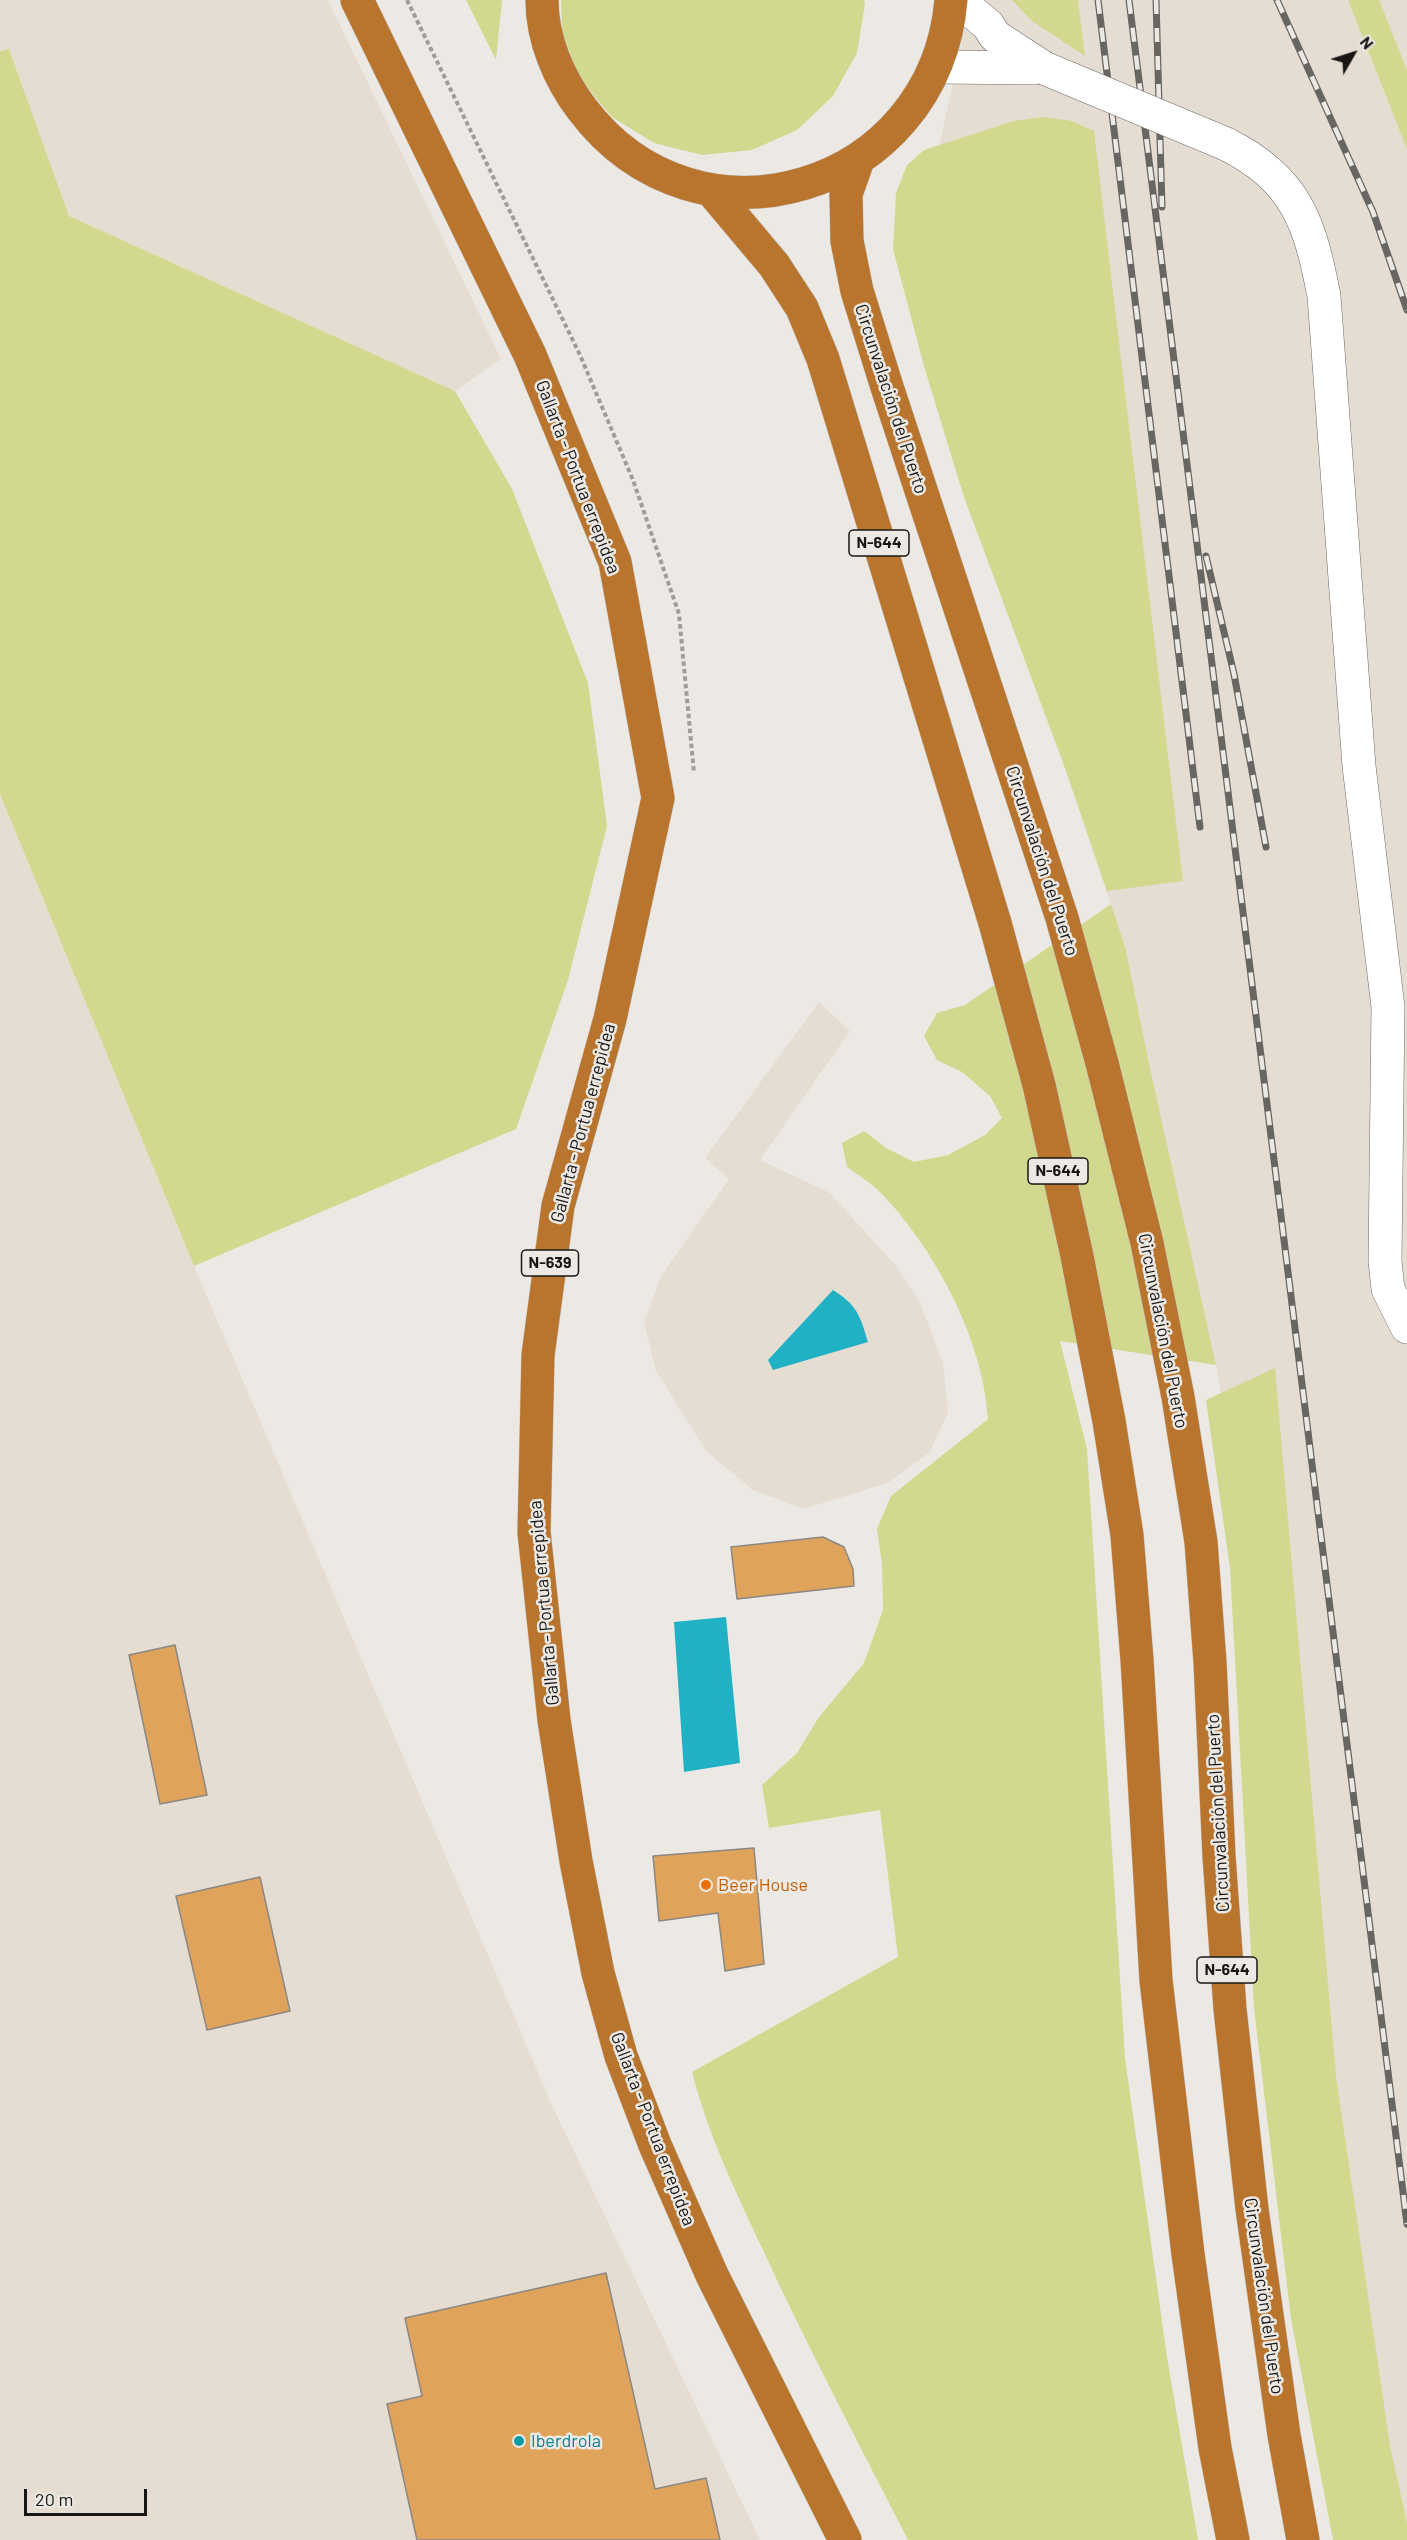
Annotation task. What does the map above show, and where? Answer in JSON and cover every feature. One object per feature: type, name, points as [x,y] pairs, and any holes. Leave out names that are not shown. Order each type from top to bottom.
[{"type":"highway","name":"Gallarta - Portua errepidea","points":[[357,0],[530,355],[615,562],[658,798],[610,1019],[558,1206],[538,1355],[534,1532],[548,1666],[576,1861],[598,1972],[621,2056],[655,2145],[712,2275],[845,2540]]},
{"type":"highway","name":"Circunvalación del Puerto","points":[[542,0],[551,53],[570,93],[596,128],[630,157],[669,178],[711,190],[762,193],[812,183],[858,160],[904,120],[935,67],[949,20],[951,0]]},
{"type":"highway","name":"Circunvalación del Puerto","points":[[858,160],[846,194],[847,241],[857,291],[890,399],[1062,918],[1102,1063],[1144,1232],[1178,1396],[1201,1542],[1229,1997],[1250,2197],[1284,2435],[1303,2540]]},
{"type":"highway","name":"N-644","points":[[711,190],[774,265],[802,308],[823,359],[995,923],[1039,1085],[1077,1256],[1109,1422],[1127,1535],[1156,1980],[1188,2254],[1215,2448],[1233,2540]]},
{"type":"lane","points":[[958,0],[988,25],[994,36],[1044,68],[1244,153],[1276,179],[1301,212],[1316,252],[1324,296],[1359,766],[1388,1006],[1407,1082]]},
{"type":"lane","points":[[935,67],[1044,68]]},
{"type":"lane","points":[[1388,1006],[1385,1261],[1388,1289],[1407,1327]]},
{"type":"path","points":[[407,0],[580,356],[633,480],[679,614],[695,768],[693,779]]},
{"type":"shaded area","points":[[0,0],[328,0],[501,359],[455,391],[69,216],[9,49],[0,51]]},
{"type":"shaded area","points":[[971,0],[1407,0],[1407,2540],[1349,2540],[1245,1533],[1216,1365],[1126,950],[1065,768],[964,497],[924,366],[893,249],[929,193]]},
{"type":"shaded area","points":[[0,794],[194,1266],[551,2103],[760,2540],[0,2540]]},
{"type":"shaded area","points":[[819,1002],[850,1031],[760,1160],[830,1193],[896,1266],[919,1300],[943,1363],[948,1412],[930,1452],[888,1483],[803,1509],[753,1490],[706,1451],[656,1371],[644,1322],[661,1276],[729,1179],[705,1158]]},
{"type":"green space","points":[[466,0],[502,0],[496,60]]},
{"type":"green space","points":[[561,0],[864,0],[865,4],[857,53],[833,96],[797,130],[752,150],[702,155],[654,143],[612,117],[580,79],[562,32]]},
{"type":"green space","points":[[1012,0],[1078,0],[1085,56],[1032,21]]},
{"type":"green space","points":[[1348,0],[1379,0],[1407,70],[1407,149]]},
{"type":"green space","points":[[9,49],[69,216],[455,391],[512,489],[588,683],[607,826],[568,980],[516,1129],[194,1266],[0,794],[0,51]]},
{"type":"green space","points":[[1043,117],[1072,121],[1094,131],[1183,881],[1107,891],[1065,768],[964,497],[924,366],[893,249],[896,193],[907,165],[924,150],[1014,121]]},
{"type":"green space","points":[[1111,904],[1126,950],[1216,1365],[1060,1341],[1087,1449],[1125,2058],[1167,2357],[1198,2540],[908,2540],[816,2360],[743,2207],[714,2141],[692,2072],[898,1957],[880,1810],[769,1828],[762,1785],[797,1753],[819,1717],[864,1663],[883,1610],[882,1564],[877,1529],[891,1496],[988,1419],[977,1358],[953,1297],[919,1240],[900,1215],[869,1182],[847,1167],[842,1143],[864,1131],[886,1148],[914,1162],[948,1155],[985,1135],[1002,1118],[990,1096],[962,1072],[937,1060],[924,1036],[937,1013],[965,1005]]},
{"type":"green space","points":[[1275,1368],[1336,2076],[1390,2446],[1407,2523],[1407,2540],[1333,2540],[1291,2319],[1254,2008],[1230,1568],[1206,1400]]},
{"type":"water","points":[[833,1290],[853,1306],[863,1325],[868,1342],[773,1370],[768,1360]]},
{"type":"water","points":[[726,1617],[740,1763],[684,1772],[674,1622]]},
{"type":"building","points":[[823,1537],[844,1547],[853,1569],[854,1586],[737,1599],[731,1547]]},
{"type":"building","points":[[175,1645],[207,1795],[160,1804],[129,1655]]},
{"type":"building","name":"Beer House","points":[[754,1848],[764,1964],[725,1971],[718,1913],[659,1921],[653,1856]]},
{"type":"building","points":[[260,1877],[290,2011],[207,2030],[176,1896]]},
{"type":"building","name":"Iberdrola","points":[[606,2273],[655,2489],[706,2478],[720,2540],[417,2540],[387,2404],[422,2396],[405,2318]]},
{"type":"railway","points":[[1098,0],[1200,827]]},
{"type":"railway","points":[[1129,0],[1407,2224]]},
{"type":"railway","points":[[1156,0],[1162,207]]},
{"type":"railway","points":[[1277,0],[1373,212],[1407,310]]},
{"type":"railway","points":[[1206,556],[1234,674],[1266,847]]},
{"type":"place","name":"Beer House","points":[[706,1885]]},
{"type":"place","name":"Iberdrola","points":[[519,2441]]}]
